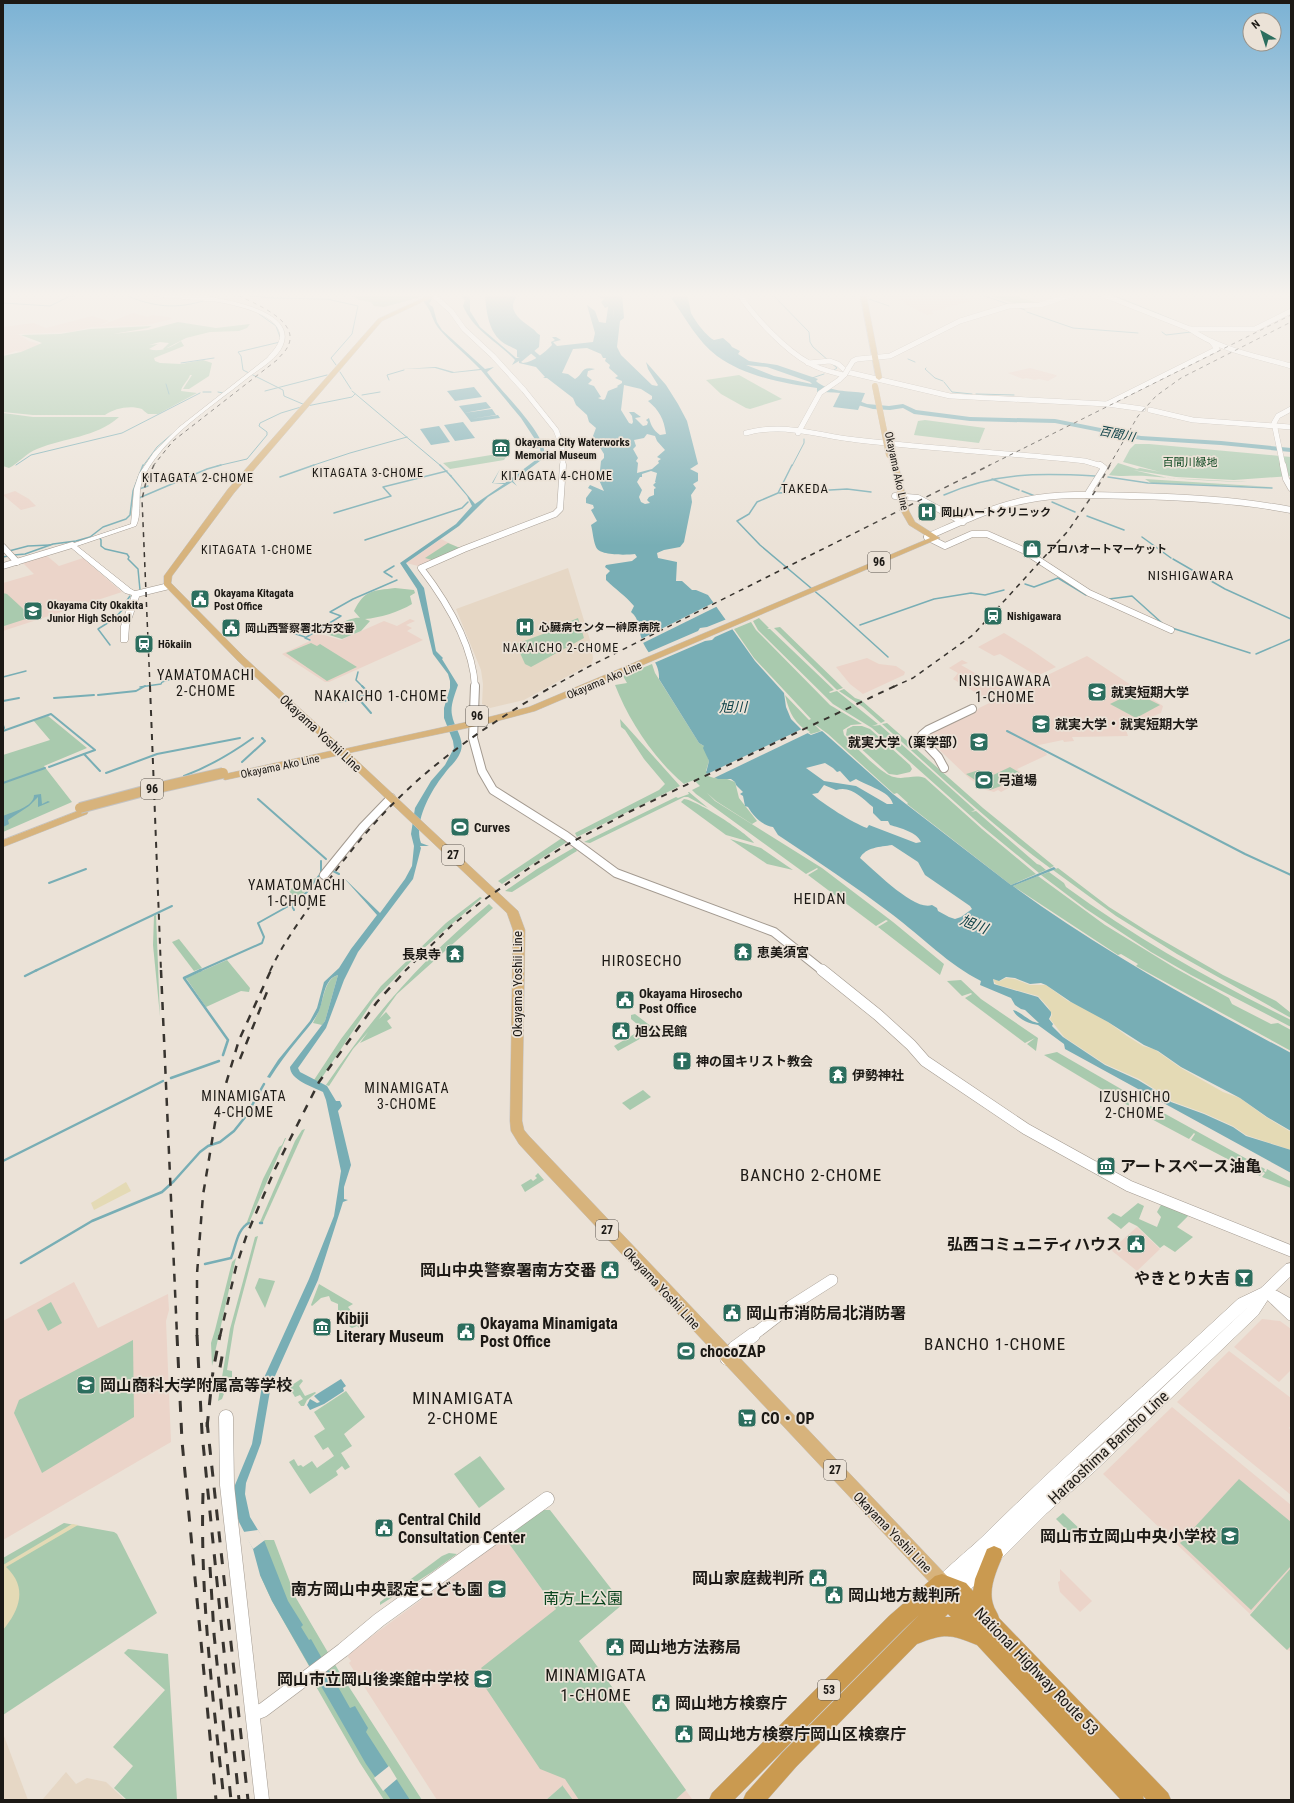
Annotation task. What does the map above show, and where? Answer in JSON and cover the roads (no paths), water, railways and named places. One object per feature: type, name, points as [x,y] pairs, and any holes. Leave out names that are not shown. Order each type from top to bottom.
[{"type":"highway","points":[[912,1637],[940,1625],[990,1632],[981,1592],[984,1577],[994,1555]]},
{"type":"highway","name":"National Highway Route 53","points":[[949,1591],[1161,1800]]},
{"type":"highway","name":"53","points":[[753,1800],[789,1760],[912,1637],[949,1591]]},
{"type":"highway","name":"53","points":[[718,1800],[896,1623],[949,1591]]},
{"type":"highway","name":"National Highway Route 53","points":[[990,1632],[1134,1800]]},
{"type":"main road","points":[[72,545],[134,524],[136,494],[146,467],[165,443],[246,378]]},
{"type":"main road","points":[[169,586],[167,583],[168,576],[220,505],[329,378]]},
{"type":"main road","name":"Okayama Ako Line","points":[[876,381],[902,519],[914,529],[932,537]]},
{"type":"main road","name":"Okayama Ako Line","points":[[3,839],[82,810],[224,775],[474,720],[532,709],[932,537]]},
{"type":"main road","points":[[72,545],[128,591],[136,594],[125,626],[124,640]]},
{"type":"main road","name":"Okayama Yoshii Line","points":[[169,586],[241,659],[502,899],[512,911],[519,930],[516,1091],[518,1131],[536,1153],[727,1358],[949,1591]]},
{"type":"main road","name":"Okayama Ako Line","points":[[3,844],[82,810]]},
{"type":"main road","name":"Haraoshima Bancho Line","points":[[949,1591],[994,1555],[1042,1508],[1090,1466],[1253,1311],[1266,1291],[1291,1268]]},
{"type":"main road","name":"Haraoshima Bancho Line","points":[[949,1591],[957,1572],[1021,1509],[1109,1429],[1243,1303],[1266,1291]]},
{"type":"street","points":[[513,378],[550,421],[560,440],[563,453],[564,477],[560,509],[555,514],[464,549],[420,568],[441,595],[468,655],[474,681],[474,720],[472,732],[480,770],[484,779],[493,790],[566,836],[608,869],[625,877],[774,932],[878,1015],[911,1045],[925,1061],[1026,1129],[1129,1186],[1291,1251]]},
{"type":"street","points":[[795,435],[801,428],[816,397],[839,378]]},
{"type":"street","points":[[867,378],[950,396],[1107,404],[1143,409]]},
{"type":"street","points":[[869,378],[876,381]]},
{"type":"street","points":[[1107,404],[1159,378]]},
{"type":"street","points":[[1291,409],[1278,416],[1275,421],[1274,428],[1286,479],[1291,488]]},
{"type":"street","points":[[1150,410],[1189,419],[1274,428],[1291,427]]},
{"type":"street","points":[[746,433],[768,428],[801,428],[855,440],[1000,452],[1085,461],[1098,464],[1104,468],[1086,495]]},
{"type":"street","points":[[932,537],[998,507],[1026,500],[1056,496],[1086,495],[1221,499],[1291,510]]},
{"type":"street","points":[[898,496],[918,498],[963,522]]},
{"type":"street","points":[[932,537],[1002,509],[1031,503],[1089,498],[1215,501],[1257,506],[1291,514]]},
{"type":"street","points":[[932,537],[947,545],[972,534],[987,534],[1022,550],[1089,593],[1171,630]]},
{"type":"street","points":[[3,566],[72,545]]},
{"type":"street","points":[[3,547],[17,562]]},
{"type":"street","points":[[136,594],[169,586]]},
{"type":"street","points":[[944,768],[938,757],[922,740],[922,735],[928,730],[972,709]]},
{"type":"street","points":[[324,875],[363,827],[392,798]]},
{"type":"street","points":[[727,1358],[735,1348],[785,1310],[832,1280]]},
{"type":"street","points":[[1266,1291],[1291,1305]]},
{"type":"street","points":[[1266,1291],[1291,1315]]},
{"type":"street","points":[[226,1417],[227,1485],[262,1800]]},
{"type":"street","points":[[253,1714],[263,1710],[326,1663],[379,1620],[548,1499]]},
{"type":"water","points":[[488,378],[492,378],[532,426],[540,438],[544,449],[544,458],[513,481],[517,486],[512,482],[488,497],[459,526],[406,563],[424,588],[436,651],[443,658],[442,659],[458,685],[453,700],[452,711],[453,720],[462,743],[457,759],[440,780],[425,806],[419,834],[421,843],[429,846],[420,846],[421,848],[413,879],[358,952],[344,980],[326,1028],[298,1068],[300,1072],[327,1086],[336,1101],[340,1101],[342,1106],[338,1111],[351,1165],[344,1187],[344,1199],[348,1200],[343,1202],[318,1280],[271,1385],[261,1443],[246,1483],[245,1494],[250,1517],[264,1540],[288,1601],[303,1625],[301,1627],[309,1640],[311,1639],[350,1708],[355,1706],[368,1728],[366,1732],[410,1800],[391,1800],[366,1764],[272,1601],[260,1575],[253,1549],[239,1522],[235,1509],[235,1485],[252,1444],[263,1380],[309,1279],[334,1216],[341,1171],[326,1100],[323,1092],[294,1076],[290,1067],[325,1021],[338,975],[329,981],[319,1011],[309,1027],[276,1068],[270,1078],[267,1077],[278,1060],[310,1021],[317,1008],[324,982],[339,968],[351,949],[377,915],[343,877],[380,913],[405,879],[412,866],[414,846],[411,834],[415,808],[431,781],[445,765],[454,748],[453,741],[444,718],[444,708],[450,688],[448,674],[433,654],[417,589],[400,563],[456,524],[472,506],[467,496],[449,475],[451,475],[475,504],[504,484],[492,483],[500,469],[493,483],[505,483],[541,455],[540,448],[527,449],[540,447],[521,418]]},
{"type":"water","name":"旭川","points":[[547,378],[590,378],[592,380],[588,384],[594,386],[601,397],[598,398],[603,400],[605,399],[608,391],[618,387],[617,386],[622,383],[622,381],[615,378],[645,378],[652,385],[657,386],[658,385],[654,378],[660,378],[678,404],[687,421],[698,464],[690,469],[698,473],[698,481],[693,484],[696,488],[691,495],[692,502],[684,542],[680,547],[657,553],[658,558],[677,562],[676,581],[682,581],[692,590],[708,595],[755,661],[784,693],[786,707],[791,719],[802,730],[811,735],[822,731],[893,794],[1011,885],[1054,867],[1056,869],[1013,886],[1114,954],[1291,1053],[1291,1131],[1267,1117],[1240,1098],[1181,1067],[1158,1051],[1144,1045],[1108,1022],[1071,1002],[1046,985],[1041,983],[1030,984],[1015,978],[1006,977],[999,981],[993,979],[994,984],[1038,997],[1051,1012],[1049,1019],[1053,1024],[1052,1026],[1063,1037],[1105,1065],[1138,1080],[1166,1097],[1171,1102],[1204,1114],[1233,1127],[1246,1136],[1291,1150],[1291,1173],[1065,1049],[1064,1044],[1038,1025],[1031,1024],[1017,1016],[1013,1010],[1032,1021],[1039,1023],[1025,1010],[1015,1005],[1011,998],[980,985],[981,981],[947,959],[904,923],[836,874],[778,835],[773,827],[766,825],[759,820],[748,807],[745,806],[743,796],[740,794],[743,792],[735,782],[731,779],[718,779],[706,773],[709,761],[703,748],[704,746],[699,743],[659,679],[659,673],[653,658],[644,645],[636,618],[631,612],[634,606],[606,580],[606,575],[610,571],[605,567],[606,565],[632,561],[637,557],[635,554],[626,555],[602,552],[596,547],[591,525],[597,521],[591,510],[594,508],[593,505],[586,503],[586,498],[592,490],[588,488],[590,485],[604,491],[599,480],[601,461],[604,458],[604,454],[593,436],[596,428],[589,422],[587,415],[576,405],[573,398]],"holes":[[[624,385],[641,389],[652,396],[652,399],[648,401],[660,415],[666,434],[660,435],[653,427],[649,418],[646,420],[648,422],[647,425],[643,426],[635,418],[641,417],[634,412],[629,412],[632,416],[633,422],[632,424],[629,423],[621,410]],[[647,434],[655,436],[657,441],[665,450],[657,457],[661,459],[652,469],[637,473],[638,463],[636,461],[638,458],[633,449],[636,446],[634,440],[644,438]],[[651,471],[657,473],[656,482],[653,485],[656,488],[654,489],[654,495],[649,497],[647,500],[650,503],[645,504],[641,502],[639,497],[642,490],[637,482],[640,477],[642,477],[642,474]],[[825,763],[837,772],[840,771],[850,782],[856,779],[883,792],[891,799],[893,804],[887,804],[856,786],[824,781],[806,768]],[[824,785],[836,790],[847,789],[856,793],[873,807],[873,813],[881,821],[888,821],[890,825],[912,833],[921,842],[916,843],[869,825],[867,828],[861,826],[838,813],[812,794],[818,793]],[[892,845],[918,862],[925,875],[970,906],[972,909],[961,917],[955,919],[938,911],[937,908],[932,905],[925,905],[915,902],[894,888],[860,858],[863,854],[874,848]]]},
{"type":"water","points":[[766,378],[784,378],[812,384],[799,378],[815,378],[818,379],[816,381],[826,387],[865,393],[858,410],[833,407],[840,393],[817,392],[817,388]]},
{"type":"water","points":[[474,387],[482,397],[455,401],[447,391]]},
{"type":"water","points":[[486,402],[491,408],[464,413],[459,406]]},
{"type":"water","points":[[492,409],[496,415],[470,419],[498,415],[500,418],[471,422],[464,413]]},
{"type":"water","points":[[463,422],[475,438],[455,441],[444,425]]},
{"type":"water","points":[[439,426],[450,442],[431,445],[420,429]]},
{"type":"water","points":[[41,794],[42,804],[48,801],[50,802],[38,807],[38,797],[29,806],[8,820],[9,824],[3,827],[3,816],[27,806],[33,799],[34,795]]},
{"type":"water","points":[[341,1379],[346,1386],[343,1388],[344,1391],[324,1404],[310,1410],[307,1405],[310,1399],[317,1403],[320,1402],[314,1396]]},
{"type":"waterway","points":[[259,378],[278,388]]},
{"type":"waterway","points":[[278,388],[315,378]]},
{"type":"waterway","points":[[344,378],[351,389]]},
{"type":"waterway","points":[[935,378],[943,381]]},
{"type":"waterway","points":[[944,382],[952,392],[972,394]]},
{"type":"waterway","points":[[166,384],[169,394]]},
{"type":"waterway","points":[[265,391],[278,388]]},
{"type":"waterway","points":[[278,388],[283,390],[284,396],[305,405]]},
{"type":"waterway","points":[[352,391],[407,437]]},
{"type":"waterway","points":[[203,392],[211,392]]},
{"type":"waterway","points":[[218,392],[223,393]]},
{"type":"waterway","points":[[362,395],[380,392]]},
{"type":"waterway","points":[[16,465],[31,455],[122,433],[200,393]]},
{"type":"waterway","points":[[307,406],[352,397],[355,394]]},
{"type":"waterway","points":[[976,394],[1014,395]]},
{"type":"waterway","name":"百間川","points":[[850,396],[857,403],[867,406],[890,408],[903,406],[914,412],[970,419],[1055,421],[1141,438],[1221,443],[1291,450]]},
{"type":"waterway","points":[[220,465],[247,459],[267,435],[267,432],[259,426],[260,423],[281,413],[301,407]]},
{"type":"waterway","points":[[143,466],[157,447],[180,427]]},
{"type":"waterway","points":[[314,465],[407,437]]},
{"type":"waterway","points":[[407,437],[441,466]]},
{"type":"waterway","points":[[792,466],[804,443],[804,439]]},
{"type":"waterway","points":[[14,555],[25,554],[53,544],[76,541],[90,537],[103,527],[126,519],[130,515],[133,491],[143,465]]},
{"type":"waterway","points":[[139,498],[207,469],[220,465]]},
{"type":"waterway","points":[[280,477],[314,465]]},
{"type":"waterway","points":[[792,465],[778,493],[757,502],[749,514],[737,521],[760,545],[824,599],[888,657]]},
{"type":"waterway","points":[[441,466],[446,471]]},
{"type":"waterway","points":[[334,513],[391,496],[383,487],[446,471]]},
{"type":"waterway","points":[[446,471],[451,476]]},
{"type":"waterway","points":[[993,480],[1018,476],[1055,474],[1095,476]]},
{"type":"waterway","points":[[1108,477],[1148,483],[1272,488]]},
{"type":"waterway","points":[[944,495],[963,487],[993,480]]},
{"type":"waterway","points":[[993,480],[1019,490]]},
{"type":"waterway","points":[[139,489],[148,486]]},
{"type":"waterway","points":[[779,493],[847,489],[871,492]]},
{"type":"waterway","points":[[1022,491],[1035,496]]},
{"type":"waterway","points":[[365,540],[462,508],[468,502]]},
{"type":"waterway","points":[[1052,502],[1075,512]]},
{"type":"waterway","points":[[1087,516],[1124,530]]},
{"type":"waterway","points":[[99,537],[101,540],[101,546],[105,549],[127,554],[129,557],[128,559],[138,569],[140,590]]},
{"type":"waterway","points":[[1142,537],[1171,558]]},
{"type":"waterway","points":[[9,551],[28,546],[50,545]]},
{"type":"waterway","points":[[3,557],[8,556]]},
{"type":"waterway","points":[[1173,559],[1225,589],[1291,619]]},
{"type":"waterway","points":[[392,577],[384,572],[394,566]]},
{"type":"waterway","points":[[1025,584],[1034,587],[1058,578],[1086,595]]},
{"type":"waterway","points":[[310,640],[305,638],[341,616],[330,612],[353,599],[397,580]]},
{"type":"waterway","points":[[860,625],[934,599],[971,593],[985,595],[1004,590]]},
{"type":"waterway","points":[[125,607],[123,606],[130,596]]},
{"type":"waterway","points":[[1109,599],[1132,596],[1162,623]]},
{"type":"waterway","points":[[110,645],[98,629],[114,619],[125,607]]},
{"type":"waterway","points":[[1172,628],[1250,653]]},
{"type":"waterway","points":[[293,633],[305,637]]},
{"type":"waterway","points":[[1256,654],[1291,639]]},
{"type":"waterway","points":[[3,677],[26,671]]},
{"type":"waterway","points":[[144,686],[161,684],[162,682],[196,671]]},
{"type":"waterway","points":[[358,672],[356,680],[368,692],[367,694]]},
{"type":"waterway","points":[[98,695],[136,691],[144,686]]},
{"type":"waterway","points":[[140,687],[144,686]]},
{"type":"waterway","points":[[54,698],[94,695]]},
{"type":"waterway","points":[[340,702],[366,695]]},
{"type":"waterway","points":[[3,701],[19,698]]},
{"type":"waterway","points":[[358,698],[371,713]]},
{"type":"waterway","points":[[3,731],[51,714],[95,750],[84,754]]},
{"type":"waterway","points":[[1007,731],[1245,854],[1291,875]]},
{"type":"waterway","points":[[106,773],[157,754],[240,738]]},
{"type":"waterway","points":[[184,776],[220,759],[253,738]]},
{"type":"waterway","points":[[242,762],[265,741],[262,738]]},
{"type":"waterway","points":[[49,767],[84,754]]},
{"type":"waterway","points":[[84,754],[100,771]]},
{"type":"waterway","points":[[3,783],[45,768]]},
{"type":"waterway","points":[[258,799],[326,859]]},
{"type":"waterway","points":[[291,904],[307,892],[321,873],[321,861]]},
{"type":"waterway","points":[[49,883],[86,869]]},
{"type":"waterway","points":[[331,870],[339,874]]},
{"type":"waterway","points":[[199,971],[262,943],[264,937],[258,923],[291,904]]},
{"type":"waterway","points":[[291,904],[294,910]]},
{"type":"waterway","points":[[35,971],[172,906]]},
{"type":"waterway","points":[[201,970],[184,978],[228,1040],[223,1055]]},
{"type":"waterway","points":[[25,976],[35,971]]},
{"type":"waterway","points":[[171,1078],[219,1061]]},
{"type":"waterway","points":[[3,1161],[163,1081]]},
{"type":"waterway","points":[[21,1263],[92,1221],[162,1192],[200,1152],[208,1146],[220,1142],[234,1131],[246,1116],[264,1084]]},
{"type":"waterway","points":[[205,1264],[231,1258],[239,1234],[249,1223]]},
{"type":"railway","points":[[153,466],[173,441],[254,378]]},
{"type":"railway","points":[[989,465],[1164,378]]},
{"type":"railway","points":[[1109,466],[1138,416],[1156,396],[1181,378]]},
{"type":"railway","points":[[150,687],[142,499],[146,482],[154,465]]},
{"type":"railway","points":[[552,687],[588,667],[989,465]]},
{"type":"railway","points":[[893,687],[913,678],[973,635],[1068,531],[1096,490],[1110,465]]},
{"type":"railway","points":[[150,686],[161,971]]},
{"type":"railway","points":[[270,971],[291,934],[325,885],[357,843],[392,804],[457,748],[495,722],[553,686]]},
{"type":"railway","points":[[406,970],[451,926],[481,902],[532,866],[568,844],[631,811],[895,686]]},
{"type":"railway","points":[[161,970],[177,1336]]},
{"type":"railway","points":[[197,1335],[197,1274],[203,1195],[216,1117],[239,1040],[271,970]]},
{"type":"railway","points":[[220,1336],[236,1267],[247,1234],[275,1169],[319,1082],[377,1002],[406,970]]},
{"type":"railway","points":[[240,1059],[269,987]]},
{"type":"railway","points":[[177,1335],[182,1441],[216,1800]]},
{"type":"railway","points":[[197,1335],[202,1433],[239,1800]]},
{"type":"railway","points":[[207,1424],[213,1371],[220,1335]]},
{"type":"railway","points":[[216,1389],[224,1346]]},
{"type":"railway","points":[[207,1424],[248,1800]]},
{"type":"railway","points":[[203,1493],[203,1570],[205,1609],[224,1800]]},
{"type":"railway","points":[[210,1567],[214,1634],[231,1800]]},
{"type":"place","name":"Okayama City Waterworks Memorial Museum","points":[[501,448]]},
{"type":"place","name":"岡山ハートクリニック","points":[[927,512]]},
{"type":"place","name":"アロハオートマーケット","points":[[1032,549]]},
{"type":"place","name":"Okayama Kitagata Post Office","points":[[200,599]]},
{"type":"place","name":"Okayama City Okakita Junior High School","points":[[33,611]]},
{"type":"place","name":"Nishigawara","points":[[993,616]]},
{"type":"place","name":"心臓病センター榊原病院","points":[[525,627]]},
{"type":"place","name":"岡山西警察署北方交番","points":[[231,628]]},
{"type":"place","name":"Hōkaiin","points":[[144,644]]},
{"type":"place","name":"就実短期大学","points":[[1097,692]]},
{"type":"place","name":"就実大学・就実短期大学","points":[[1041,724]]},
{"type":"place","name":"就実大学（薬学部）","points":[[979,742]]},
{"type":"place","name":"弓道場","points":[[984,780]]},
{"type":"place","name":"Curves","points":[[460,827]]},
{"type":"place","name":"恵美須宮","points":[[743,952]]},
{"type":"place","name":"長泉寺","points":[[455,954]]},
{"type":"place","name":"Okayama Hirosecho Post Office","points":[[625,1000]]},
{"type":"place","name":"旭公民館","points":[[621,1031]]},
{"type":"place","name":"神の国キリスト教会","points":[[682,1061]]},
{"type":"place","name":"伊勢神社","points":[[838,1075]]},
{"type":"place","name":"アートスペース油亀","points":[[1106,1166]]},
{"type":"place","name":"弘西コミュニティハウス","points":[[1136,1244]]},
{"type":"place","name":"岡山中央警察署南方交番","points":[[610,1270]]},
{"type":"place","name":"やきとり大吉","points":[[1244,1278]]},
{"type":"place","name":"岡山市消防局北消防署","points":[[732,1313]]},
{"type":"place","name":"Kibiji Literary Museum","points":[[322,1327]]},
{"type":"place","name":"Okayama Minamigata Post Office","points":[[466,1332]]},
{"type":"place","name":"chocoZAP","points":[[686,1351]]},
{"type":"place","name":"岡山商科大学附属高等学校","points":[[86,1385]]},
{"type":"place","name":"CO・OP","points":[[747,1418]]},
{"type":"place","name":"Central Child Consultation Center","points":[[384,1528]]},
{"type":"place","name":"岡山市立岡山中央小学校","points":[[1230,1536]]},
{"type":"place","name":"岡山家庭裁判所","points":[[818,1578]]},
{"type":"place","name":"南方岡山中央認定こども園","points":[[497,1589]]},
{"type":"place","name":"岡山地方裁判所","points":[[834,1595]]},
{"type":"place","name":"岡山地方法務局","points":[[615,1647]]},
{"type":"place","name":"岡山市立岡山後楽館中学校","points":[[483,1679]]},
{"type":"place","name":"岡山地方検察庁","points":[[661,1703]]},
{"type":"place","name":"岡山地方検察庁岡山区検察庁","points":[[684,1734]]},
{"type":"district","name":"KITAGATA 3-CHOME","points":[[368,473]]},
{"type":"district","name":"KITAGATA 4-CHOME","points":[[557,476]]},
{"type":"district","name":"KITAGATA 2-CHOME","points":[[198,478]]},
{"type":"district","name":"TAKEDA","points":[[805,488]]},
{"type":"district","name":"KITAGATA 1-CHOME","points":[[257,550]]},
{"type":"district","name":"NISHIGAWARA","points":[[1191,575]]},
{"type":"district","name":"NAKAICHO 2-CHOME","points":[[561,648]]},
{"type":"district","name":"YAMATOMACHI 2-CHOME","points":[[206,684]]},
{"type":"district","name":"NISHIGAWARA 1-CHOME","points":[[1005,690]]},
{"type":"district","name":"NAKAICHO 1-CHOME","points":[[381,696]]},
{"type":"district","name":"YAMATOMACHI 1-CHOME","points":[[297,894]]},
{"type":"district","name":"HEIDAN","points":[[820,899]]},
{"type":"district","name":"HIROSECHO","points":[[642,961]]},
{"type":"district","name":"MINAMIGATA 3-CHOME","points":[[407,1096]]},
{"type":"district","name":"MINAMIGATA 4-CHOME","points":[[244,1104]]},
{"type":"district","name":"IZUSHICHO 2-CHOME","points":[[1135,1106]]},
{"type":"district","name":"BANCHO 2-CHOME","points":[[811,1175]]},
{"type":"district","name":"BANCHO 1-CHOME","points":[[995,1344]]},
{"type":"district","name":"MINAMIGATA 2-CHOME","points":[[463,1408]]},
{"type":"district","name":"MINAMIGATA 1-CHOME","points":[[596,1685]]},
{"type":"park label","name":"百間川緑地","points":[[1190,462]]},
{"type":"park label","name":"南方上公園","points":[[583,1598]]}]
